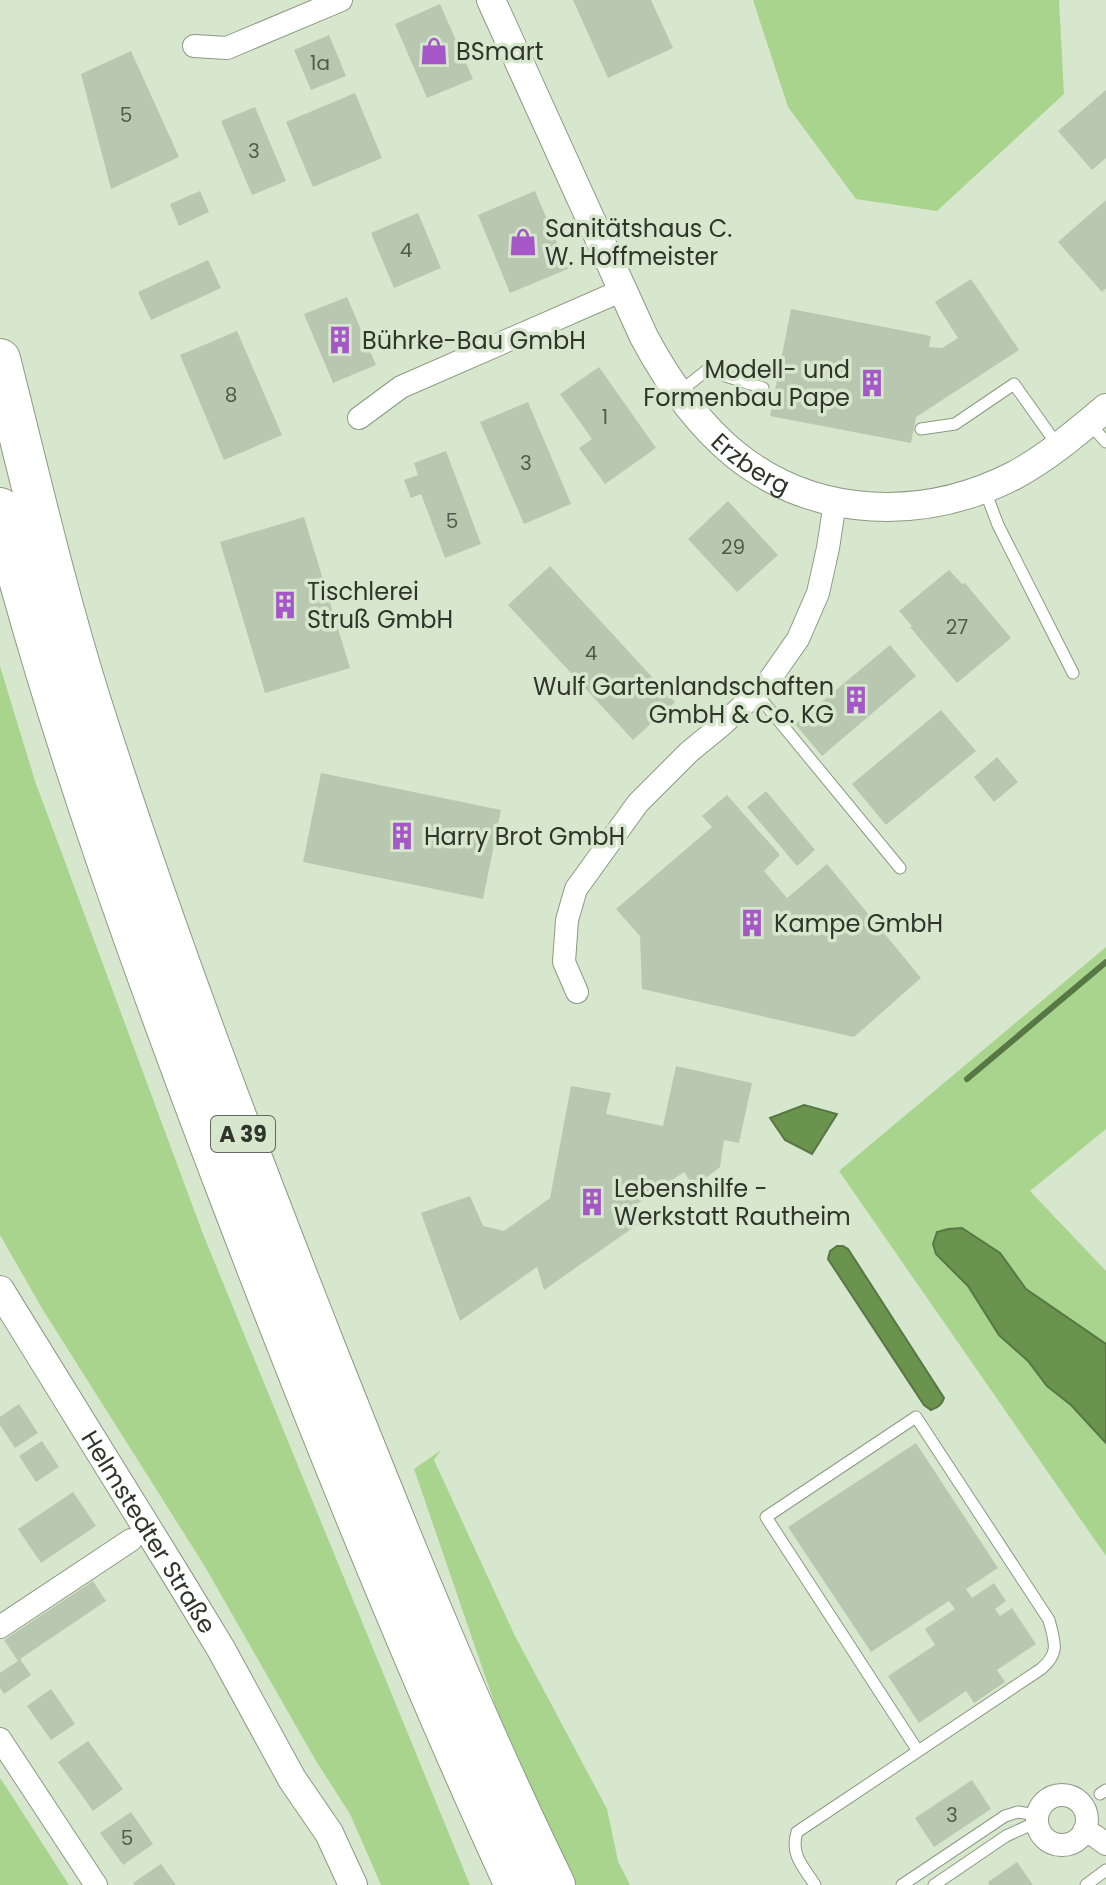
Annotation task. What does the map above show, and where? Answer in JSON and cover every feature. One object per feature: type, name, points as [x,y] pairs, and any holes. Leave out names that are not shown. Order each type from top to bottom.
[{"type":"highway","name":"A 39","points":[[0,359],[89,695],[210,1047],[417,1579],[555,1885]]},
{"type":"highway","name":"A 39","points":[[0,508],[56,706],[114,883],[177,1059],[339,1475],[456,1758],[515,1885]]},
{"type":"street","points":[[194,46],[227,48],[341,0]]},
{"type":"street","name":"Erzberg","points":[[491,0],[644,337],[662,370],[677,393],[726,446],[755,469],[802,492],[835,502],[909,508],[945,501],[1010,477],[1100,424]]},
{"type":"street","points":[[359,418],[401,387],[623,290]]},
{"type":"street","points":[[577,992],[564,962],[567,920],[576,889],[638,803],[689,752],[768,682],[798,639],[818,593],[835,502]]},
{"type":"street","name":"Helmstedter Straße","points":[[0,1290],[186,1589],[292,1779],[329,1833],[353,1885]]},
{"type":"street","points":[[0,1627],[131,1540]]},
{"type":"street","points":[[0,1739],[96,1885]]},
{"type":"street","name":"Helmstedter Straße","points":[[292,1779],[333,1885]]},
{"type":"street","points":[[1062,1796],[1070,1797],[1083,1807],[1086,1823],[1080,1838],[1057,1845],[1043,1837],[1037,1818],[1041,1807],[1054,1797],[1062,1796]]},
{"type":"street","points":[[1084,1831],[1106,1844]]},
{"type":"lane","points":[[677,393],[707,370],[763,388]]},
{"type":"lane","points":[[921,429],[955,424],[1014,384],[1059,447]]},
{"type":"lane","points":[[984,488],[998,525],[1073,673]]},
{"type":"lane","points":[[756,693],[900,868]]},
{"type":"lane","points":[[815,1885],[796,1856],[794,1843],[797,1832],[1041,1669],[1051,1661],[1055,1652],[1049,1620],[916,1417],[766,1517],[918,1751]]},
{"type":"lane","points":[[902,1885],[1005,1816],[1018,1812],[1037,1818]]},
{"type":"lane","points":[[934,1885],[1037,1818]]},
{"type":"lane","points":[[1086,1885],[1106,1870]]},
{"type":"shaded area","points":[[753,0],[1059,0],[1064,94],[937,211],[856,199],[788,107]]},
{"type":"shaded area","points":[[0,666],[35,781],[203,1234],[470,1885],[381,1885],[350,1814],[316,1761],[204,1565],[43,1310],[0,1235]]},
{"type":"shaded area","points":[[1106,947],[1106,1129],[1030,1191],[1106,1271],[1106,1344],[1026,1289],[1000,1253],[936,1254],[968,1286],[999,1335],[1106,1443],[1106,1556],[839,1171]]},
{"type":"shaded area","points":[[804,1105],[837,1114],[812,1154],[785,1140],[770,1118]]},
{"type":"shaded area","points":[[962,1228],[1000,1253],[1026,1289],[1106,1344],[1106,1443],[999,1335],[968,1286],[936,1254],[933,1244],[937,1232]]},
{"type":"shaded area","points":[[837,1246],[848,1249],[944,1398],[938,1407],[931,1410],[924,1405],[828,1259],[830,1251]]},
{"type":"shaded area","points":[[441,1450],[434,1460],[515,1636],[607,1809],[618,1861],[630,1885],[570,1885],[526,1795],[414,1469]]},
{"type":"shaded area","points":[[1,1779],[69,1885],[0,1885]]},
{"type":"building","points":[[573,0],[651,0],[673,48],[608,78]]},
{"type":"building","name":"BSmart","points":[[440,4],[473,79],[427,98],[395,24]]},
{"type":"building","points":[[329,35],[346,76],[311,90],[294,50]]},
{"type":"building","points":[[131,51],[179,157],[111,189],[81,74]]},
{"type":"building","points":[[1106,90],[1106,158],[1092,170],[1058,131]]},
{"type":"building","points":[[355,93],[382,158],[313,187],[286,122]]},
{"type":"building","points":[[255,107],[286,181],[252,195],[221,121]]},
{"type":"building","points":[[200,191],[209,212],[179,226],[170,204]]},
{"type":"building","name":"Sanitätshaus C. W. Hoffmeister","points":[[535,191],[568,269],[510,293],[478,215]]},
{"type":"building","points":[[1106,200],[1106,288],[1102,292],[1058,242]]},
{"type":"building","points":[[418,213],[441,268],[394,288],[371,233]]},
{"type":"building","points":[[208,260],[221,288],[151,320],[138,292]]},
{"type":"building","name":"Modell- und Formenbau Pape","points":[[971,279],[1019,350],[916,417],[911,443],[770,416],[791,309],[931,336],[929,347],[942,348],[958,338],[935,302]]},
{"type":"building","name":"Bührke-Bau GmbH","points":[[347,297],[376,365],[333,383],[304,314]]},
{"type":"building","points":[[237,331],[282,435],[224,460],[180,355]]},
{"type":"building","points":[[599,367],[656,448],[605,484],[579,448],[592,439],[560,394]]},
{"type":"building","points":[[528,402],[571,504],[524,524],[480,422]]},
{"type":"building","points":[[446,451],[481,544],[445,558],[421,494],[411,498],[404,480],[418,475],[414,463]]},
{"type":"building","points":[[728,501],[778,555],[737,592],[688,539]]},
{"type":"building","name":"Tischlerei Struß GmbH","points":[[304,517],[350,668],[265,693],[220,542]]},
{"type":"building","points":[[550,566],[675,702],[633,740],[508,605]]},
{"type":"building","points":[[949,570],[962,584],[965,583],[1011,638],[957,683],[899,611]]},
{"type":"building","name":"Wulf Gartenlandschaften GmbH & Co. KG","points":[[890,645],[916,676],[822,756],[795,724]]},
{"type":"building","points":[[941,710],[976,751],[886,825],[852,784]]},
{"type":"building","points":[[997,757],[1018,782],[994,802],[974,777]]},
{"type":"building","name":"Harry Brot GmbH","points":[[321,773],[501,810],[483,899],[303,862]]},
{"type":"building","points":[[766,791],[815,850],[797,866],[747,807]]},
{"type":"building","name":"Kampe GmbH","points":[[727,795],[780,855],[764,871],[787,898],[827,864],[921,978],[854,1037],[642,989],[640,936],[616,909],[712,827],[702,816]]},
{"type":"building","name":"Lebenshilfe - Werkstatt Rautheim","points":[[676,1066],[752,1083],[739,1143],[724,1140],[720,1167],[694,1187],[684,1172],[634,1206],[644,1220],[544,1290],[537,1267],[460,1321],[421,1213],[470,1196],[483,1226],[504,1231],[550,1198],[571,1086],[611,1093],[606,1114],[663,1126]]},
{"type":"building","points":[[19,1404],[38,1433],[15,1448],[0,1425],[0,1417]]},
{"type":"building","points":[[42,1441],[59,1467],[36,1482],[19,1456]]},
{"type":"building","points":[[916,1443],[998,1568],[966,1589],[972,1598],[994,1583],[1006,1601],[995,1609],[1000,1616],[1012,1608],[1036,1644],[997,1670],[1005,1682],[974,1703],[966,1691],[919,1723],[888,1676],[935,1645],[925,1629],[955,1609],[949,1601],[871,1652],[788,1527]]},
{"type":"building","points":[[73,1492],[96,1526],[41,1563],[18,1529]]},
{"type":"building","points":[[93,1581],[106,1601],[20,1659],[31,1675],[4,1694],[0,1688],[0,1673],[18,1661],[4,1640]]},
{"type":"building","points":[[51,1689],[75,1724],[51,1740],[27,1706]]},
{"type":"building","points":[[88,1741],[123,1789],[93,1811],[58,1762]]},
{"type":"building","points":[[972,1780],[991,1809],[934,1847],[915,1818]]},
{"type":"building","points":[[131,1812],[153,1844],[123,1865],[100,1833]]},
{"type":"building","points":[[1017,1862],[1033,1885],[989,1885],[988,1882]]},
{"type":"building","points":[[161,1864],[176,1885],[133,1883]]},
{"type":"waterway","points":[[967,1079],[1106,962]]},
{"type":"place","name":"BSmart","points":[[434,51]]},
{"type":"place","name":"Sanitätshaus C. W. Hoffmeister","points":[[523,242]]},
{"type":"place","name":"Bührke-Bau GmbH","points":[[340,340]]},
{"type":"place","name":"Modell- und Formenbau Pape","points":[[872,383]]},
{"type":"place","name":"Tischlerei Struß GmbH","points":[[285,605]]},
{"type":"place","name":"Wulf Gartenlandschaften GmbH & Co. KG","points":[[856,700]]},
{"type":"place","name":"Harry Brot GmbH","points":[[402,836]]},
{"type":"place","name":"Kampe GmbH","points":[[752,923]]},
{"type":"place","name":"Lebenshilfe - Werkstatt Rautheim","points":[[592,1202]]}]
